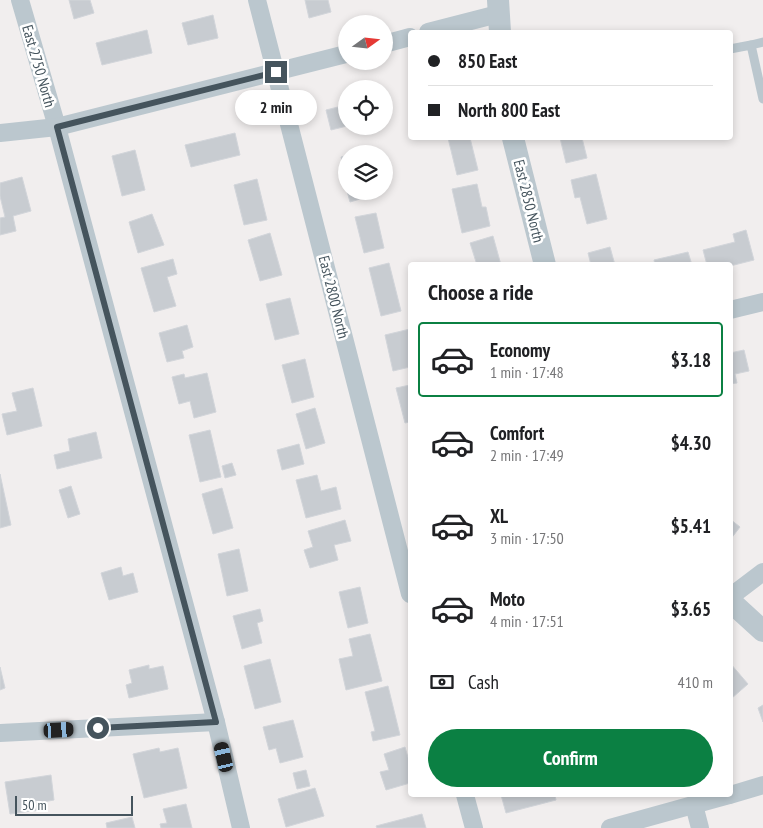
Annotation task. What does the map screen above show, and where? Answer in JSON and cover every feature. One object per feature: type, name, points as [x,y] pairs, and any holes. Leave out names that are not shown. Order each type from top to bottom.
[{"type":"street","name":"East 2750 North","points":[[20,0],[57,127],[216,722],[240,828]]},
{"type":"street","name":"East 2800 North","points":[[257,0],[408,586]]},
{"type":"street","points":[[436,30],[499,15]]},
{"type":"street","points":[[393,42],[408,38]]},
{"type":"street","points":[[0,133],[57,127],[338,56]]},
{"type":"street","name":"East 2850 North","points":[[514,140],[544,262]]},
{"type":"street","points":[[733,309],[763,302]]},
{"type":"street","points":[[733,595],[763,572]]},
{"type":"street","points":[[733,604],[763,631]]},
{"type":"street","points":[[0,733],[216,722]]},
{"type":"street","points":[[733,794],[763,785]]},
{"type":"street","points":[[466,797],[474,828]]},
{"type":"street","points":[[610,828],[723,797]]},
{"type":"street","points":[[694,806],[700,828]]},
{"type":"lane","points":[[733,48],[763,42]]},
{"type":"lane","points":[[750,45],[763,99]]},
{"type":"building","points":[[69,0],[90,0],[94,13],[74,19]]},
{"type":"building","points":[[305,0],[328,0],[331,12],[309,18]]},
{"type":"building","points":[[213,15],[218,38],[188,45],[182,23]]},
{"type":"building","points":[[147,30],[152,53],[102,65],[96,43]]},
{"type":"building","points":[[338,107],[338,128],[331,130],[326,110]]},
{"type":"building","points":[[235,133],[240,155],[191,167],[185,145]]},
{"type":"building","points":[[448,140],[470,140],[478,170],[457,175]]},
{"type":"building","points":[[560,140],[582,140],[587,158],[566,163]]},
{"type":"building","points":[[135,150],[145,190],[122,196],[112,156]]},
{"type":"building","points":[[596,174],[607,219],[587,224],[580,197],[575,198],[571,180]]},
{"type":"building","points":[[22,177],[31,211],[13,216],[16,231],[0,235],[0,218],[5,217],[0,196],[0,183]]},
{"type":"building","points":[[257,179],[267,220],[244,225],[234,185]]},
{"type":"building","points":[[477,184],[482,207],[486,207],[490,226],[462,233],[452,189]]},
{"type":"building","points":[[376,213],[384,248],[364,253],[355,217]]},
{"type":"building","points":[[152,214],[164,245],[138,253],[129,222]]},
{"type":"building","points":[[746,230],[754,260],[733,265],[733,262],[706,262],[703,250],[735,242],[733,234]]},
{"type":"building","points":[[270,233],[282,275],[260,281],[248,240]]},
{"type":"building","points":[[493,236],[500,262],[476,262],[470,243]]},
{"type":"building","points":[[610,247],[614,262],[590,262],[588,253]]},
{"type":"building","points":[[688,252],[691,262],[654,262],[654,260]]},
{"type":"building","points":[[173,259],[177,274],[167,277],[176,306],[154,312],[141,268]]},
{"type":"building","points":[[389,263],[401,311],[381,316],[369,268]]},
{"type":"building","points":[[290,298],[299,334],[275,340],[266,304]]},
{"type":"building","points":[[187,325],[193,347],[182,351],[184,358],[167,362],[159,333]]},
{"type":"building","points":[[408,329],[408,367],[393,371],[385,335]]},
{"type":"building","points":[[744,350],[749,371],[735,374],[737,383],[733,384],[733,352]]},
{"type":"building","points":[[305,359],[314,397],[292,403],[282,365]]},
{"type":"building","points":[[207,373],[216,412],[194,418],[190,401],[179,404],[172,377],[184,374],[185,378]]},
{"type":"building","points":[[408,385],[408,422],[405,423],[396,388]]},
{"type":"building","points":[[33,388],[42,426],[7,435],[2,414],[17,411],[12,393]]},
{"type":"building","points":[[315,408],[325,443],[306,449],[296,414]]},
{"type":"building","points":[[210,430],[221,477],[200,482],[189,435]]},
{"type":"building","points":[[96,432],[102,458],[57,469],[54,455],[70,451],[68,439]]},
{"type":"building","points":[[299,444],[304,464],[282,470],[277,450]]},
{"type":"building","points":[[232,463],[236,475],[225,478],[222,466]]},
{"type":"building","points":[[0,474],[11,525],[0,528]]},
{"type":"building","points":[[317,475],[321,491],[336,487],[341,509],[306,518],[296,480]]},
{"type":"building","points":[[71,486],[80,514],[68,518],[59,490]]},
{"type":"building","points":[[222,488],[233,528],[213,534],[202,494]]},
{"type":"building","points":[[345,520],[351,541],[334,545],[338,560],[310,568],[304,550],[313,547],[308,531]]},
{"type":"building","points":[[733,521],[740,527],[733,536]]},
{"type":"building","points":[[239,549],[248,591],[227,596],[218,554]]},
{"type":"building","points":[[121,567],[123,576],[133,573],[138,592],[109,600],[101,573]]},
{"type":"building","points":[[360,587],[368,623],[348,628],[339,592]]},
{"type":"building","points":[[260,609],[263,621],[257,623],[262,643],[242,649],[233,616]]},
{"type":"building","points":[[370,634],[382,681],[346,690],[339,659],[353,656],[349,639]]},
{"type":"building","points":[[270,659],[281,702],[255,709],[244,666]]},
{"type":"building","points":[[149,665],[149,669],[163,666],[168,689],[129,698],[126,685],[132,683],[129,670]]},
{"type":"building","points":[[733,666],[748,684],[733,697]]},
{"type":"building","points":[[0,667],[5,688],[0,690]]},
{"type":"building","points":[[388,686],[400,735],[373,741],[371,732],[375,731],[365,692]]},
{"type":"building","points":[[763,705],[763,722],[758,708]]},
{"type":"building","points":[[293,720],[303,757],[280,763],[276,748],[269,750],[263,727]]},
{"type":"building","points":[[405,747],[408,757],[408,784],[386,790],[380,772],[389,770],[384,754]]},
{"type":"building","points":[[159,748],[160,752],[178,748],[187,788],[144,798],[133,754]]},
{"type":"building","points":[[306,770],[310,786],[297,789],[293,773]]},
{"type":"building","points":[[51,775],[54,800],[38,803],[39,810],[10,814],[5,782]]},
{"type":"building","points":[[315,788],[324,816],[286,827],[278,799]]},
{"type":"building","points":[[502,797],[555,797],[556,800],[506,813]]},
{"type":"building","points":[[186,804],[192,828],[161,828],[160,824],[167,823],[163,809]]},
{"type":"building","points":[[422,814],[426,828],[377,828],[376,826]]},
{"type":"building","points":[[132,817],[135,828],[107,828],[106,823]]},
{"type":"route","points":[[98,728],[216,722],[57,127],[276,72]]}]
